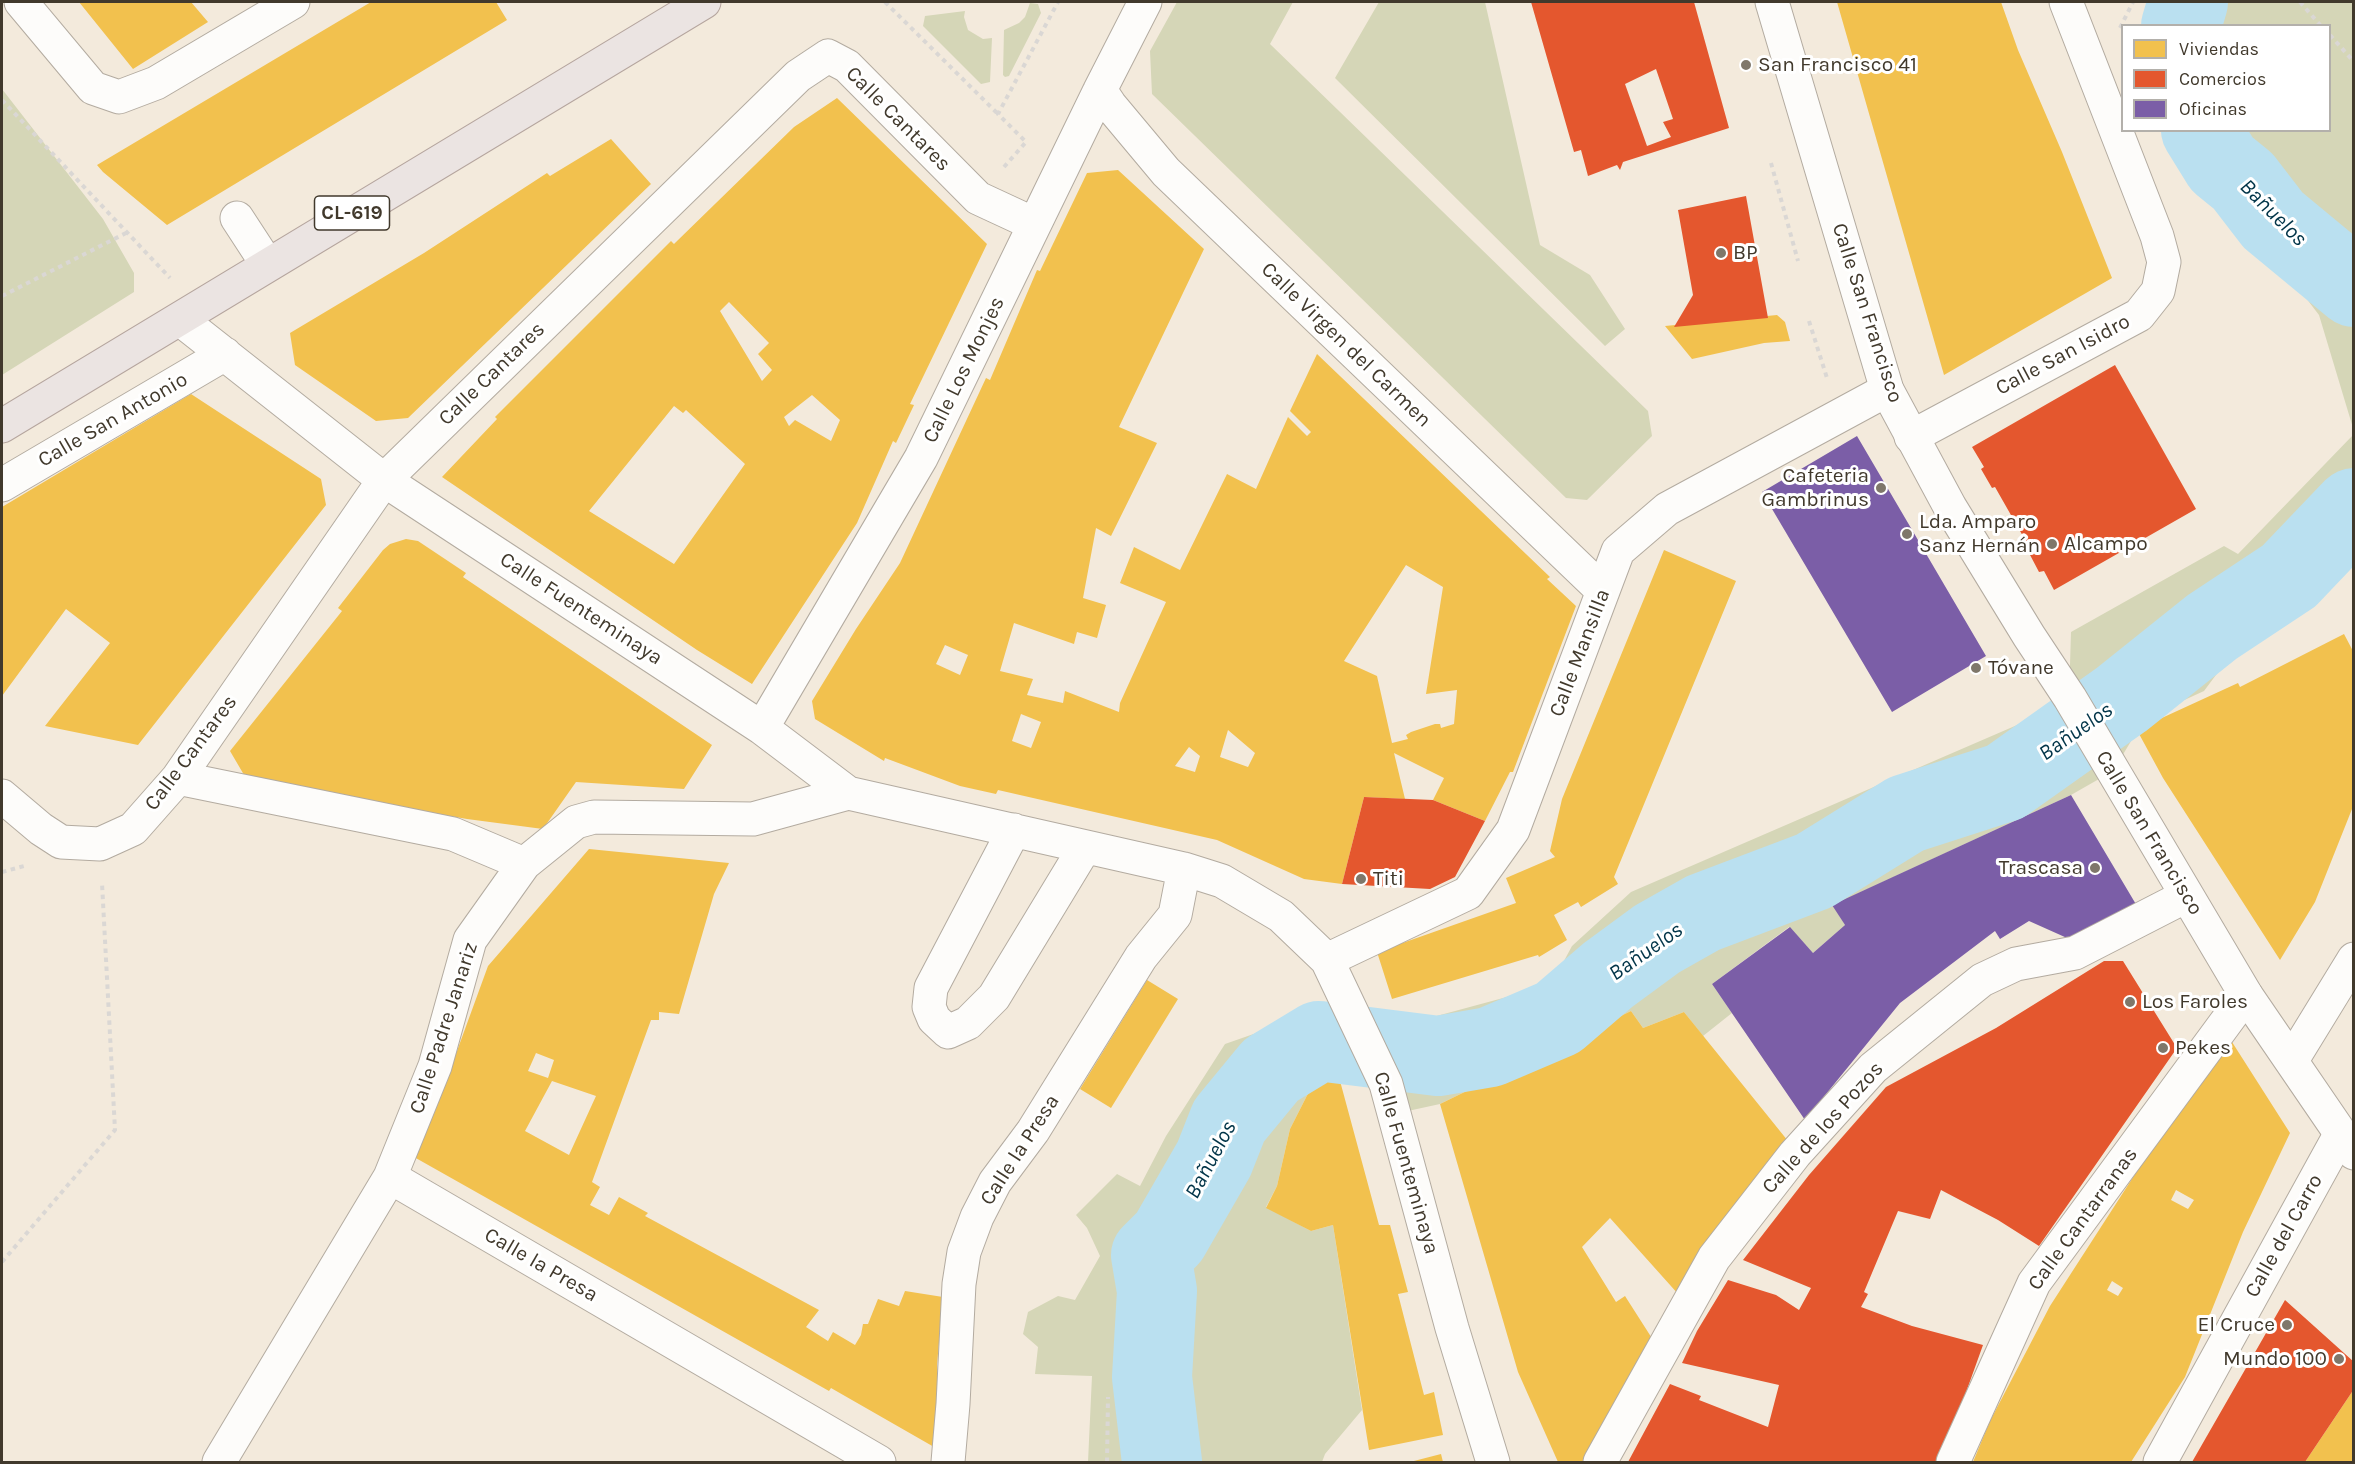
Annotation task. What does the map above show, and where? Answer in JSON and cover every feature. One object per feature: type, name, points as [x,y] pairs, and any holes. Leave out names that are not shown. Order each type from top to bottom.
[{"type":"main road","name":"CL-619","points":[[2,426],[188,315],[267,264],[696,3]]},
{"type":"street","points":[[21,2],[93,88],[119,97],[156,83],[292,2]]},
{"type":"street","name":"Calle Los Monjes","points":[[762,728],[921,458],[1145,2]]},
{"type":"street","name":"Calle San Francisco","points":[[1772,2],[1887,390],[1950,507],[2096,742],[2246,995],[2347,1144]]},
{"type":"street","name":"Calle San Isidro","points":[[1911,437],[2139,315],[2158,291],[2164,262],[2157,236],[2066,2]]},
{"type":"street","name":"Calle Cantares","points":[[2,796],[61,842],[100,844],[133,830],[178,778],[384,480],[798,76],[828,56],[847,66],[978,198],[1034,224]]},
{"type":"street","name":"Calle Virgen del Carmen","points":[[1100,90],[1166,172],[1603,591]]},
{"type":"street","points":[[237,218],[267,264]]},
{"type":"street","name":"Calle Fuenteminaya","points":[[188,315],[225,354],[384,480],[762,728],[848,793],[1184,869],[1222,881],[1281,916],[1327,960],[1386,1084],[1452,1328],[1493,1462]]},
{"type":"street","name":"Calle San Antonio","points":[[2,485],[225,354]]},
{"type":"street","name":"Calle Mansilla","points":[[1327,960],[1468,893],[1513,830],[1618,551],[1667,509],[1887,390]]},
{"type":"street","points":[[178,778],[453,834],[524,864]]},
{"type":"street","name":"Calle Padre Janariz","points":[[219,1462],[390,1177],[435,1066],[470,940],[524,864],[576,822],[594,817],[753,819],[848,793]]},
{"type":"street","points":[[1014,830],[931,988],[929,1007],[934,1019],[948,1032],[968,1023],[994,997],[1085,847]]},
{"type":"street","name":"Calle la Presa","points":[[948,1462],[959,1284],[964,1252],[977,1217],[995,1182],[1033,1131],[1141,957],[1175,915],[1184,869]]},
{"type":"street","name":"Calle de los Pozos","points":[[1600,1462],[1714,1258],[1795,1154],[1873,1068],[1982,980],[2016,964],[2075,953],[2186,896]]},
{"type":"street","points":[[2292,1060],[2354,959]]},
{"type":"street","name":"Calle Cantarranas","points":[[1953,1462],[2034,1282],[2246,995]]},
{"type":"street","name":"Calle del Carro","points":[[2160,1462],[2347,1144]]},
{"type":"street","name":"Calle la Presa","points":[[390,1177],[879,1462]]},
{"type":"path","points":[[885,2],[1026,142],[999,172]]},
{"type":"path","points":[[998,114],[1058,2]]},
{"type":"path","points":[[2300,2],[2319,24]]},
{"type":"path","points":[[2331,36],[2354,62]]},
{"type":"path","points":[[2,100],[165,272],[188,315]]},
{"type":"path","points":[[1771,163],[1798,261]]},
{"type":"path","points":[[2,296],[126,232]]},
{"type":"path","points":[[1809,321],[1829,385]]},
{"type":"path","points":[[2,1262],[115,1130],[100,844]]},
{"type":"path","points":[[1107,1462],[1108,1397]]},
{"type":"green space","points":[[1177,2],[1293,2],[1270,44],[1648,411],[1652,436],[1587,500],[1566,498],[1152,94],[1150,51]]},
{"type":"green space","points":[[1379,2],[1485,2],[1540,245],[1590,275],[1625,329],[1605,346],[1335,78]]},
{"type":"green space","points":[[2149,2],[2353,2],[2353,428],[2319,315],[2179,132],[2331,132],[2331,24],[2142,24]]},
{"type":"green space","points":[[1030,3],[1038,4],[1041,13],[1009,76],[1005,77],[1003,75],[1004,30],[1019,23],[1025,17]]},
{"type":"green space","points":[[965,11],[964,17],[968,30],[983,39],[992,38],[990,82],[981,84],[923,26],[925,16]]},
{"type":"green space","points":[[2,89],[103,219],[134,273],[134,292],[2,375]]},
{"type":"green space","points":[[2353,435],[2354,557],[2254,624],[2204,691],[2145,718],[2113,771],[2071,795],[1833,905],[1845,925],[1813,953],[1789,927],[1712,984],[1732,1013],[1703,1036],[1684,1012],[1643,1028],[1631,1011],[1440,1104],[1394,1114],[1369,1048],[1396,1027],[1551,985],[1572,946],[1631,892],[2031,719],[2069,698],[2071,632],[2224,546],[2238,554]]},
{"type":"green space","points":[[1305,1016],[1323,1064],[1290,1129],[1277,1186],[1266,1207],[1311,1231],[1333,1225],[1362,1410],[1325,1454],[1322,1462],[1088,1462],[1092,1376],[1035,1374],[1038,1347],[1023,1334],[1028,1312],[1058,1296],[1075,1300],[1100,1256],[1087,1228],[1076,1215],[1117,1174],[1140,1186],[1166,1136],[1225,1044]]},
{"type":"building: Viviendas","points":[[79,2],[191,2],[208,22],[133,69]]},
{"type":"building: Viviendas","points":[[371,2],[496,2],[507,20],[167,225],[97,165]]},
{"type":"building: Viviendas","points":[[1837,2],[2001,2],[2018,50],[2062,152],[2112,278],[1944,375]]},
{"type":"building: Viviendas","points":[[837,98],[987,244],[910,404],[914,405],[896,443],[893,441],[857,523],[752,684],[697,650],[442,477],[497,419],[495,417],[671,241],[674,244],[794,127]],"holes":[[[729,302],[769,343],[758,354],[772,370],[762,381],[720,311]],[[812,395],[840,420],[831,441],[795,420],[789,426],[784,417]],[[674,406],[683,413],[686,410],[745,464],[674,564],[589,511]]]},
{"type":"building: Viviendas","points":[[611,139],[651,184],[408,418],[376,421],[295,365],[290,333],[424,253],[547,173],[550,176]]},
{"type":"building: Viviendas","points":[[1118,170],[1204,249],[1119,427],[1157,443],[1111,536],[1096,528],[1083,598],[1106,605],[1097,638],[1077,632],[1074,644],[1014,623],[1000,671],[1033,679],[1027,695],[1063,703],[1065,691],[1119,712],[1120,703],[1166,602],[1120,583],[1134,547],[1180,570],[1227,474],[1256,489],[1288,417],[1307,436],[1311,432],[1290,411],[1317,354],[1550,577],[1547,579],[1576,606],[1513,772],[1510,772],[1485,821],[1433,800],[1444,778],[1394,753],[1405,799],[1364,797],[1342,884],[1304,879],[1217,840],[998,790],[996,794],[960,786],[885,758],[884,761],[815,719],[812,701],[900,563],[986,378],[990,380],[1037,270],[1040,271],[1087,173]],"holes":[[[1406,565],[1443,587],[1426,694],[1457,690],[1454,724],[1441,728],[1440,724],[1435,724],[1411,732],[1406,735],[1408,739],[1392,743],[1377,676],[1344,661]],[[945,645],[968,655],[960,675],[936,664]],[[1021,714],[1041,722],[1031,748],[1012,741]],[[1228,730],[1255,753],[1248,767],[1220,757]],[[1189,747],[1200,756],[1195,772],[1175,766]]]},
{"type":"building: Viviendas","points":[[1777,315],[1785,322],[1790,341],[1764,343],[1692,359],[1665,326]]},
{"type":"building: Viviendas","points":[[191,394],[321,479],[326,505],[138,745],[45,726],[110,643],[66,609],[2,696],[2,507]]},
{"type":"building: Viviendas","points":[[406,539],[418,541],[466,573],[463,577],[712,745],[684,789],[576,782],[543,829],[467,819],[247,780],[230,751],[342,611],[338,608],[383,550],[390,544]]},
{"type":"building: Viviendas","points":[[1664,550],[1736,581],[1614,877],[1618,884],[1581,907],[1578,902],[1554,915],[1567,940],[1539,957],[1538,955],[1392,999],[1377,952],[1516,903],[1506,878],[1555,857],[1550,851],[1562,799]]},
{"type":"building: Viviendas","points":[[2344,634],[2354,653],[2354,804],[2315,902],[2280,960],[2163,778],[2138,732],[2140,728],[2238,683],[2240,687]]},
{"type":"building: Viviendas","points":[[589,849],[729,863],[714,894],[679,1014],[659,1012],[659,1020],[651,1020],[592,1182],[600,1187],[590,1205],[609,1215],[619,1197],[648,1213],[645,1216],[819,1310],[806,1327],[828,1341],[833,1332],[855,1345],[861,1335],[863,1324],[868,1324],[878,1299],[899,1306],[905,1291],[943,1297],[937,1365],[941,1451],[831,1388],[829,1391],[414,1157],[457,1051],[488,966]],"holes":[[[536,1053],[554,1060],[548,1078],[528,1071]],[[552,1081],[596,1096],[569,1155],[525,1131]]]},
{"type":"building: Viviendas","points":[[1147,980],[1178,999],[1111,1108],[1080,1089]]},
{"type":"building: Viviendas","points":[[1631,1011],[1643,1028],[1684,1012],[1788,1141],[1679,1295],[1610,1218],[1582,1247],[1616,1302],[1625,1296],[1655,1343],[1582,1462],[1558,1462],[1518,1372],[1440,1104]]},
{"type":"building: Viviendas","points":[[2232,1042],[2290,1133],[2243,1232],[2185,1377],[2131,1462],[1973,1462],[1990,1421],[2050,1306],[2150,1151]],"holes":[[[2176,1190],[2194,1200],[2188,1209],[2171,1200]],[[2112,1281],[2123,1288],[2118,1296],[2107,1290]]]},
{"type":"building: Viviendas","points":[[1333,1055],[1379,1225],[1390,1225],[1408,1292],[1398,1294],[1424,1395],[1434,1392],[1443,1435],[1369,1450],[1333,1225],[1311,1231],[1266,1208],[1277,1186],[1290,1129],[1323,1064]]},
{"type":"building: Viviendas","points":[[2354,1389],[2354,1462],[2305,1462]]},
{"type":"building: Viviendas","points":[[1441,1454],[1443,1462],[1410,1462]]},
{"type":"building: Comercios","points":[[1531,2],[1694,2],[1729,128],[1623,162],[1620,170],[1617,165],[1588,176],[1581,150],[1574,152]],"holes":[[[1656,69],[1673,119],[1663,122],[1671,137],[1647,146],[1625,84]]]},
{"type":"building: Comercios","name":"BP","points":[[1746,196],[1768,318],[1674,327],[1693,295],[1678,210]]},
{"type":"building: Comercios","points":[[2115,365],[2196,509],[2054,590],[2044,571],[2039,572],[2029,553],[2032,552],[1995,487],[1992,488],[1981,469],[1984,467],[1972,447]]},
{"type":"building: Comercios","points":[[1364,797],[1433,800],[1485,821],[1455,877],[1430,889],[1342,884]]},
{"type":"building: Comercios","points":[[2104,961],[2123,961],[2177,1048],[2039,1246],[1998,1220],[1941,1190],[1930,1219],[1898,1211],[1864,1292],[1868,1294],[1861,1307],[1912,1326],[1983,1345],[1941,1462],[1628,1462],[1670,1384],[1701,1396],[1699,1400],[1768,1427],[1779,1385],[1682,1363],[1697,1331],[1728,1280],[1776,1295],[1799,1310],[1811,1288],[1743,1260],[1809,1175],[1886,1087],[1996,1028]]},
{"type":"building: Comercios","points":[[2285,1300],[2354,1362],[2354,1389],[2305,1462],[2192,1462]]},
{"type":"building: Oficinas","points":[[1857,436],[1986,656],[1892,712],[1762,492]]},
{"type":"building: Oficinas","points":[[2071,795],[2137,906],[2076,942],[2029,921],[2000,939],[1995,931],[1900,1003],[1805,1120],[1712,984],[1790,927],[1813,953],[1845,925],[1832,905]]},
{"type":"waterway","name":"Bañuelos","points":[[2182,24],[2188,2]]},
{"type":"waterway","name":"Bañuelos","points":[[2202,132],[2222,164],[2243,181],[2273,220],[2354,287]]},
{"type":"waterway","name":"Bañuelos","points":[[1162,1462],[1152,1377],[1157,1291],[1151,1255],[1169,1237],[1214,1159],[1229,1121],[1271,1070],[1319,1041],[1438,1056],[1490,1047],[1558,1018],[1608,975],[1657,939],[1703,913],[1814,871],[1906,814],[2005,782],[2122,699],[2212,627],[2289,576],[2354,508]]},
{"type":"place","name":"San Francisco 41","points":[[1746,65]]},
{"type":"place","name":"BP","points":[[1721,253]]},
{"type":"place","name":"Cafeteria Gambrinus","points":[[1881,488]]},
{"type":"place","name":"Lda. Amparo Sanz Hernán","points":[[1907,534]]},
{"type":"place","name":"Alcampo","points":[[2052,544]]},
{"type":"place","name":"Tóvane","points":[[1976,668]]},
{"type":"place","name":"Trascasa","points":[[2095,868]]},
{"type":"place","name":"Titi","points":[[1361,879]]},
{"type":"place","name":"Los Faroles","points":[[2130,1002]]},
{"type":"place","name":"Pekes","points":[[2163,1048]]},
{"type":"place","name":"El Cruce","points":[[2287,1325]]},
{"type":"place","name":"Mundo 100","points":[[2339,1359]]}]
